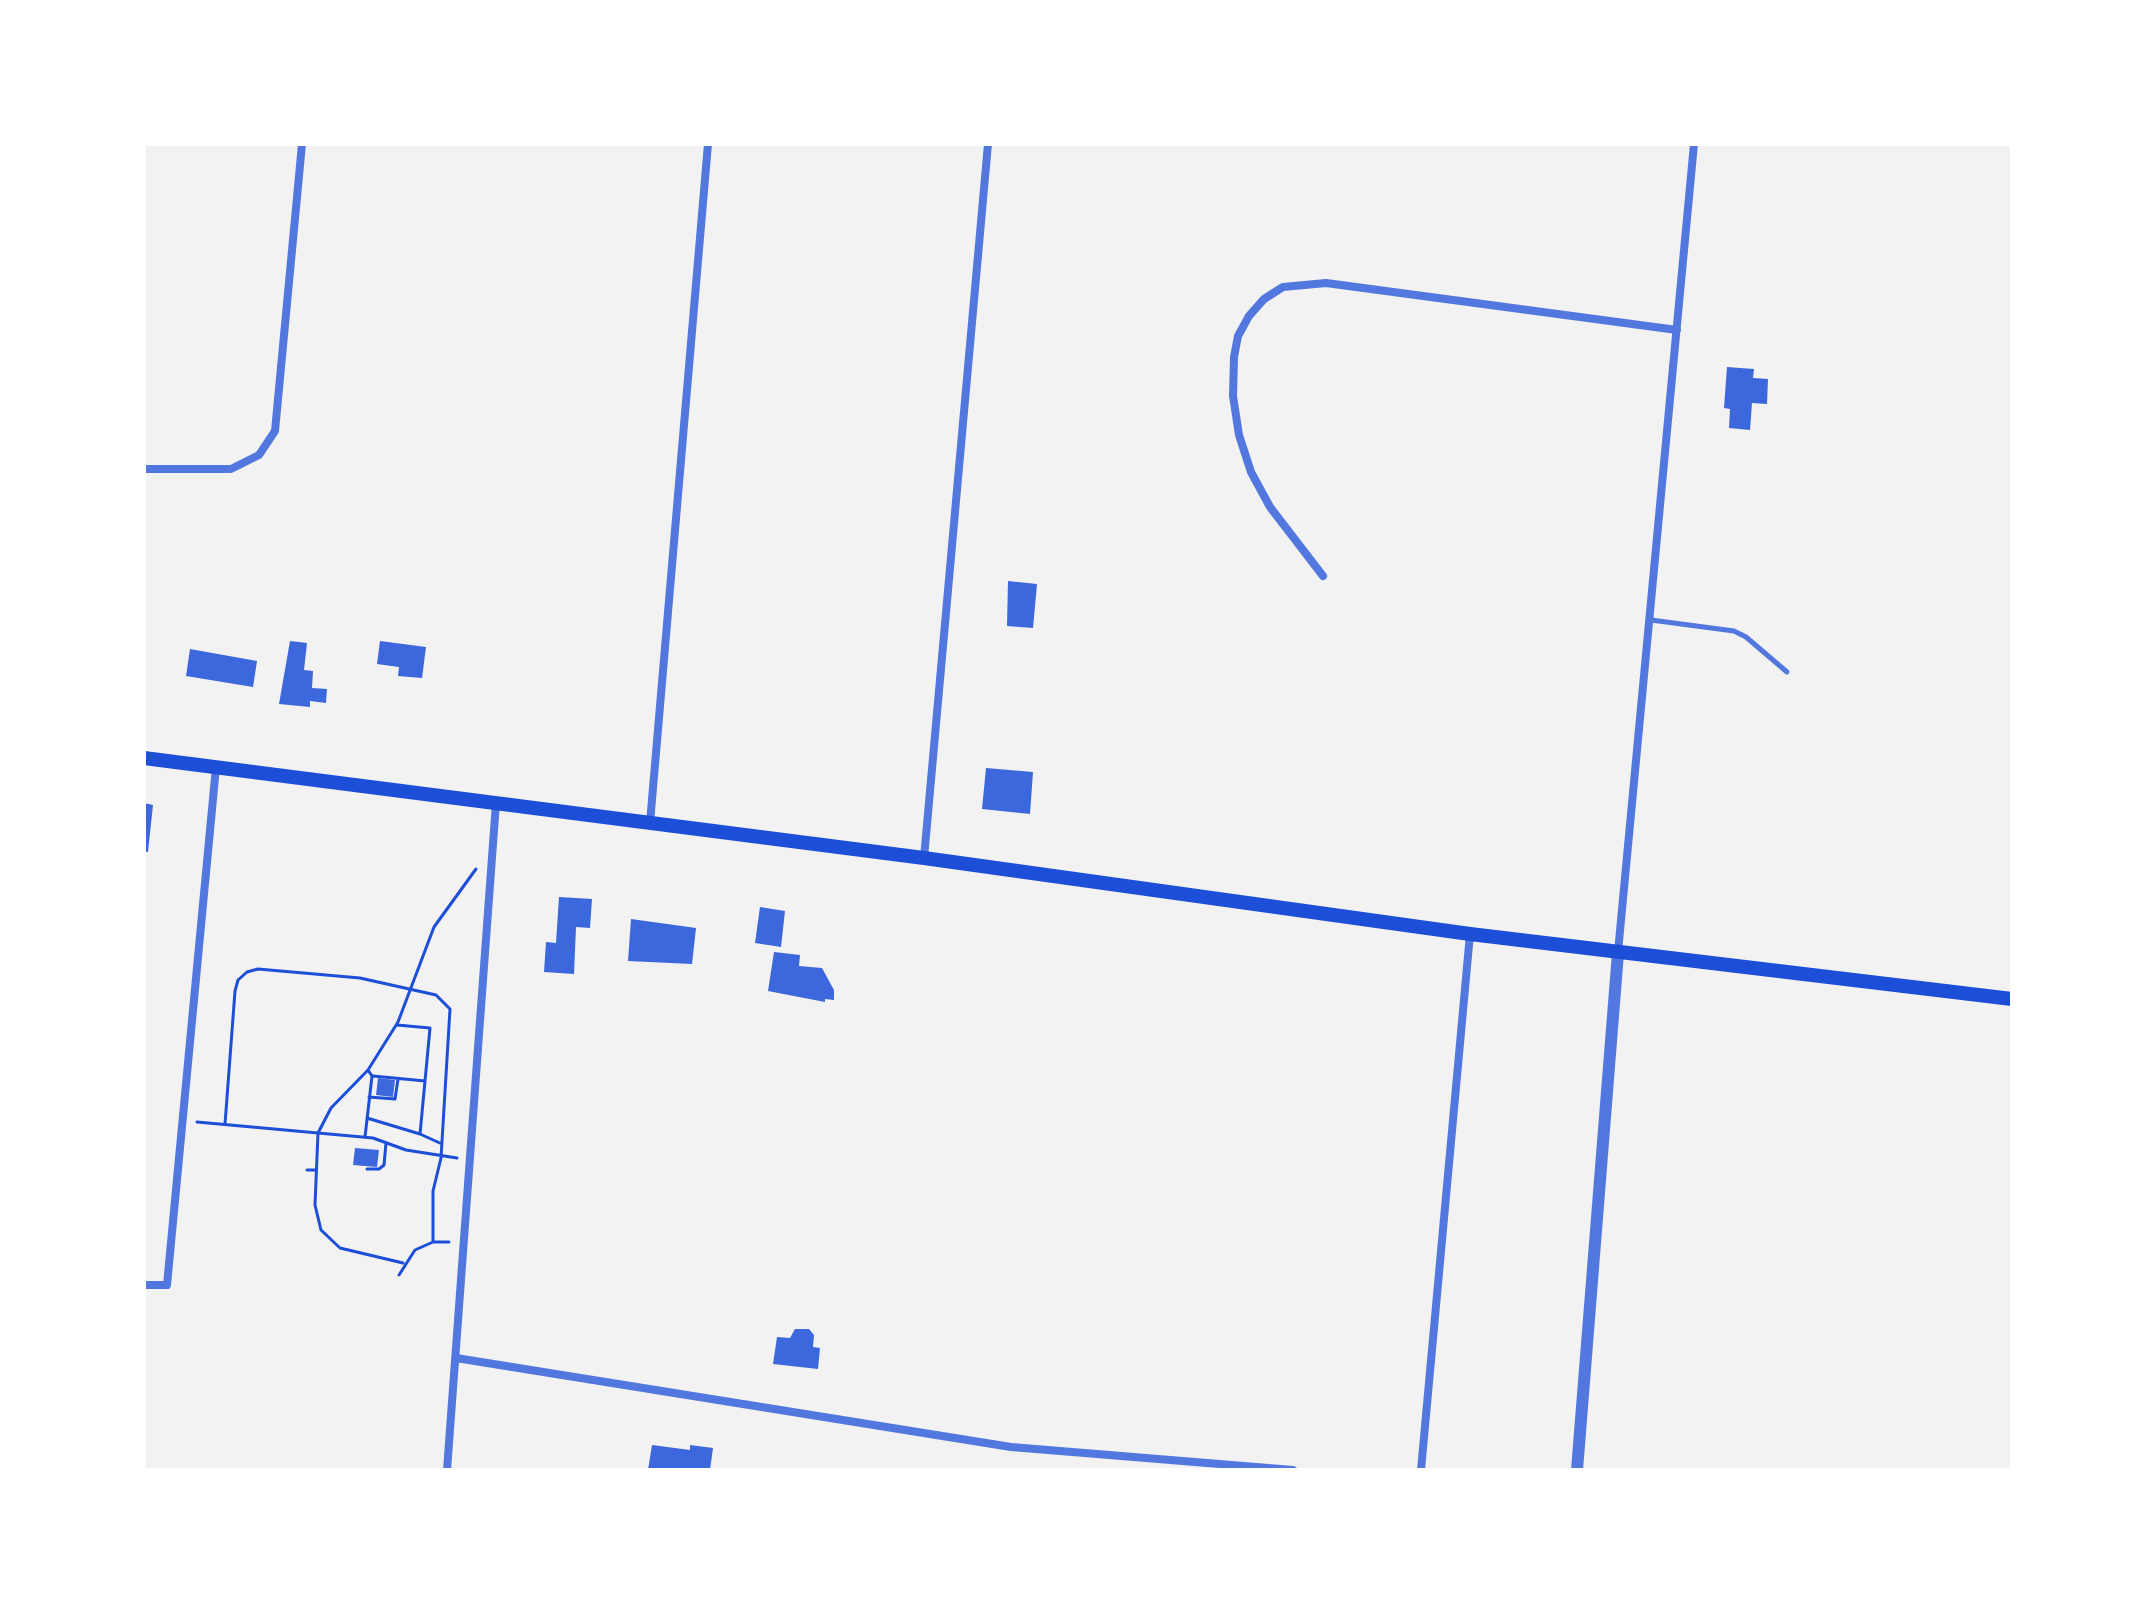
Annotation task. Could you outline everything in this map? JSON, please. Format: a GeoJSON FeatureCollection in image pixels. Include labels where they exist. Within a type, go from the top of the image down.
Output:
{"type":"FeatureCollection","features":[{"type":"Feature","properties":{"kind":"main road"},"geometry":{"type":"LineString","coordinates":[[144,758],[924,858],[1470,934],[2012,999]]}},
{"type":"Feature","properties":{"kind":"street"},"geometry":{"type":"LineString","coordinates":[[144,469],[231,469],[259,455],[275,431],[302,144]]}},
{"type":"Feature","properties":{"kind":"street"},"geometry":{"type":"LineString","coordinates":[[650,823],[708,144]]}},
{"type":"Feature","properties":{"kind":"street"},"geometry":{"type":"LineString","coordinates":[[924,858],[988,144]]}},
{"type":"Feature","properties":{"kind":"street"},"geometry":{"type":"LineString","coordinates":[[1577,1470],[1618,953],[1694,144]]}},
{"type":"Feature","properties":{"kind":"street"},"geometry":{"type":"LineString","coordinates":[[1323,576],[1270,507],[1251,472],[1239,435],[1233,396],[1234,357],[1243,326],[1264,299],[1283,287],[1326,283],[1677,330]]}},
{"type":"Feature","properties":{"kind":"street"},"geometry":{"type":"LineString","coordinates":[[144,1285],[167,1285],[185,1121],[216,767]]}},
{"type":"Feature","properties":{"kind":"street"},"geometry":{"type":"LineString","coordinates":[[447,1470],[496,803]]}},
{"type":"Feature","properties":{"kind":"street"},"geometry":{"type":"LineString","coordinates":[[1421,1470],[1470,934]]}},
{"type":"Feature","properties":{"kind":"street"},"geometry":{"type":"LineString","coordinates":[[456,1358],[1011,1447],[1293,1470]]}},
{"type":"Feature","properties":{"kind":"lane"},"geometry":{"type":"LineString","coordinates":[[1651,620],[1734,631],[1746,637],[1787,672]]}},
{"type":"Feature","properties":{"kind":"path"},"geometry":{"type":"LineString","coordinates":[[403,1263],[340,1248],[321,1230],[315,1205],[318,1133],[331,1108],[368,1070],[397,1025],[434,927],[478,867]]}},
{"type":"Feature","properties":{"kind":"path"},"geometry":{"type":"LineString","coordinates":[[225,1124],[235,991],[238,980],[247,972],[258,969],[360,978],[436,995],[450,1009],[441,1158],[433,1191],[433,1242]]}},
{"type":"Feature","properties":{"kind":"path"},"geometry":{"type":"LineString","coordinates":[[397,1025],[430,1028],[420,1134]]}},
{"type":"Feature","properties":{"kind":"path"},"geometry":{"type":"LineString","coordinates":[[365,1137],[372,1076],[368,1070]]}},
{"type":"Feature","properties":{"kind":"path"},"geometry":{"type":"LineString","coordinates":[[372,1076],[425,1081]]}},
{"type":"Feature","properties":{"kind":"path"},"geometry":{"type":"LineString","coordinates":[[369,1097],[395,1099],[398,1079]]}},
{"type":"Feature","properties":{"kind":"path"},"geometry":{"type":"LineString","coordinates":[[367,1118],[442,1144]]}},
{"type":"Feature","properties":{"kind":"path"},"geometry":{"type":"LineString","coordinates":[[185,1121],[365,1137],[441,1158],[472,1159]]}},
{"type":"Feature","properties":{"kind":"path"},"geometry":{"type":"LineString","coordinates":[[367,1169],[379,1169],[384,1165],[386,1143]]}},
{"type":"Feature","properties":{"kind":"path"},"geometry":{"type":"LineString","coordinates":[[307,1170],[316,1170]]}},
{"type":"Feature","properties":{"kind":"path"},"geometry":{"type":"LineString","coordinates":[[399,1275],[403,1263],[415,1250],[433,1242],[465,1242]]}},
{"type":"Feature","properties":{"kind":"building"},"geometry":{"type":"Polygon","coordinates":[[[1727,367],[1754,369],[1753,378],[1768,379],[1767,404],[1752,403],[1750,430],[1729,428],[1730,409],[1724,408],[1727,367]]]}},
{"type":"Feature","properties":{"kind":"building"},"geometry":{"type":"Polygon","coordinates":[[[1008,581],[1037,584],[1033,628],[1007,626],[1008,581]]]}},
{"type":"Feature","properties":{"kind":"building"},"geometry":{"type":"Polygon","coordinates":[[[290,641],[307,643],[304,670],[313,671],[312,688],[327,689],[326,703],[310,701],[310,707],[279,704],[290,641]]]}},
{"type":"Feature","properties":{"kind":"building"},"geometry":{"type":"Polygon","coordinates":[[[380,641],[426,647],[422,678],[398,676],[399,667],[377,664],[380,641]]]}},
{"type":"Feature","properties":{"kind":"building"},"geometry":{"type":"Polygon","coordinates":[[[190,649],[257,661],[253,687],[186,676],[190,649]]]}},
{"type":"Feature","properties":{"kind":"building"},"geometry":{"type":"Polygon","coordinates":[[[986,768],[1033,772],[1030,814],[982,809],[986,768]]]}},
{"type":"Feature","properties":{"kind":"building"},"geometry":{"type":"Polygon","coordinates":[[[144,803],[153,805],[148,852],[144,852],[144,803]]]}},
{"type":"Feature","properties":{"kind":"building"},"geometry":{"type":"Polygon","coordinates":[[[559,897],[592,899],[590,928],[576,927],[574,974],[544,972],[546,942],[556,943],[559,897]]]}},
{"type":"Feature","properties":{"kind":"building"},"geometry":{"type":"Polygon","coordinates":[[[760,907],[785,911],[781,947],[755,943],[760,907]]]}},
{"type":"Feature","properties":{"kind":"building"},"geometry":{"type":"Polygon","coordinates":[[[631,919],[696,928],[692,964],[628,961],[631,919]]]}},
{"type":"Feature","properties":{"kind":"building"},"geometry":{"type":"Polygon","coordinates":[[[774,952],[800,955],[799,966],[822,968],[834,990],[834,1000],[825,999],[825,1002],[768,991],[774,952]]]}},
{"type":"Feature","properties":{"kind":"building"},"geometry":{"type":"Polygon","coordinates":[[[378,1078],[395,1080],[393,1097],[376,1095],[378,1078]]]}},
{"type":"Feature","properties":{"kind":"building"},"geometry":{"type":"Polygon","coordinates":[[[355,1148],[379,1150],[377,1167],[353,1165],[355,1148]]]}},
{"type":"Feature","properties":{"kind":"building"},"geometry":{"type":"Polygon","coordinates":[[[795,1329],[809,1329],[814,1335],[813,1347],[820,1348],[818,1369],[773,1364],[777,1337],[790,1338],[795,1329]]]}},
{"type":"Feature","properties":{"kind":"building"},"geometry":{"type":"Polygon","coordinates":[[[652,1445],[690,1450],[690,1445],[713,1448],[710,1470],[648,1470],[652,1445]]]}}]}
